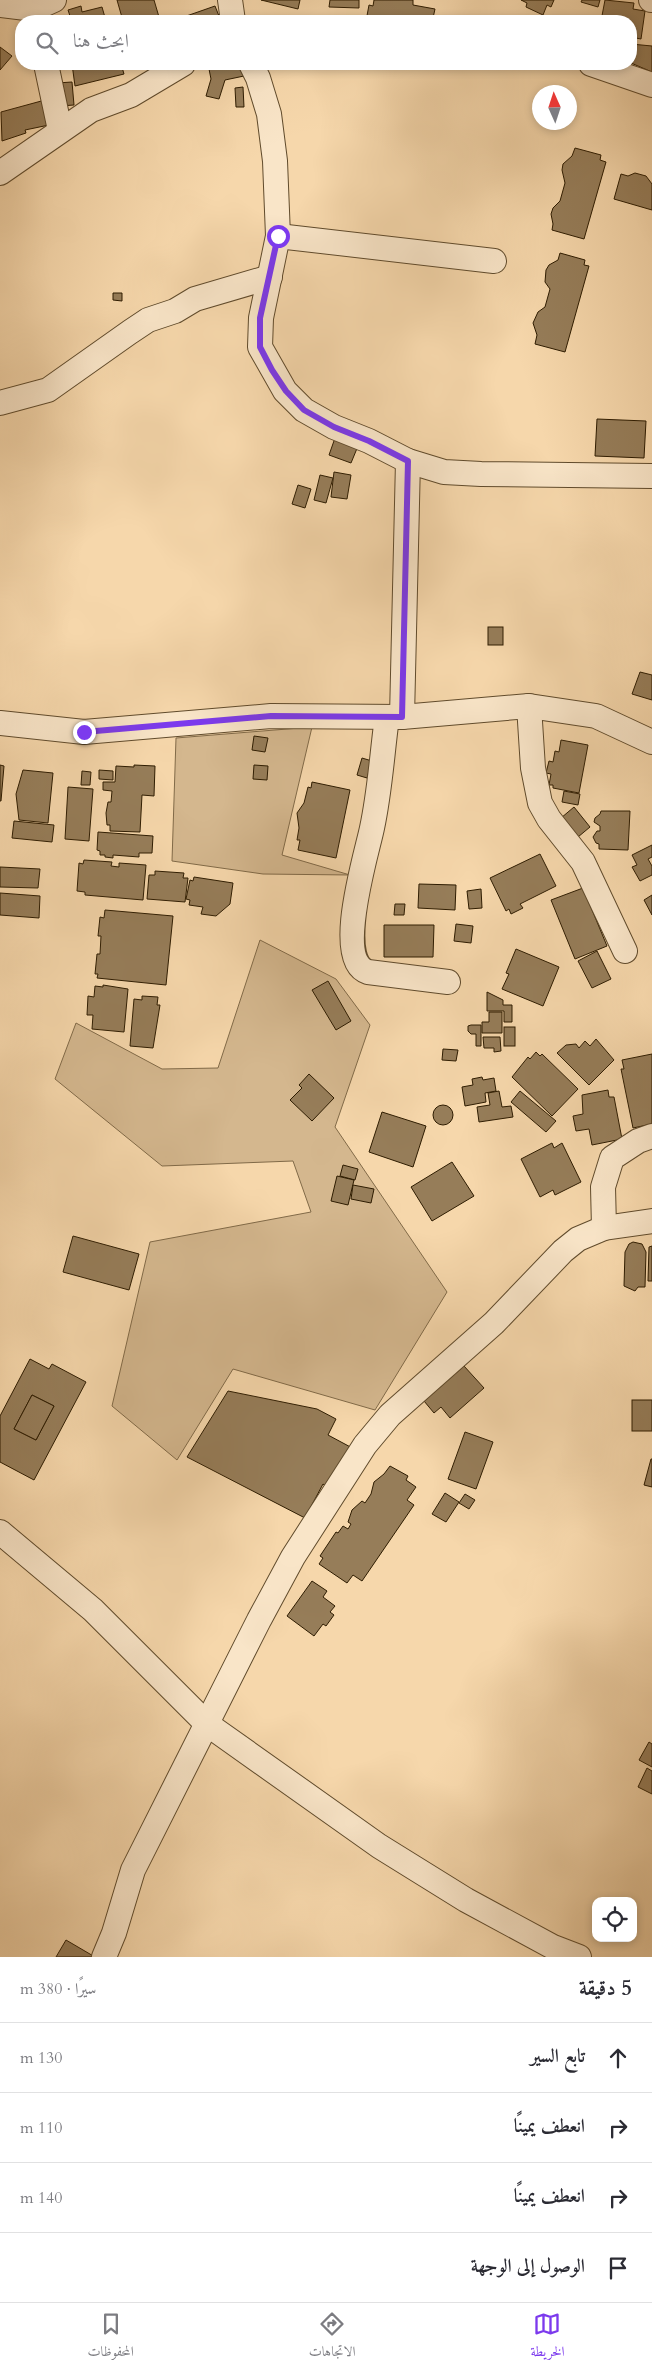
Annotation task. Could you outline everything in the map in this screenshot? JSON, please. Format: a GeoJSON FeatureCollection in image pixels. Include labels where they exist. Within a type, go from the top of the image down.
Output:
{"type":"FeatureCollection","features":[{"type":"Feature","properties":{"kind":"street"},"geometry":{"type":"LineString","coordinates":[[230,0],[232,15]]}},
{"type":"Feature","properties":{"kind":"street"},"geometry":{"type":"LineString","coordinates":[[0,5],[41,10]]}},
{"type":"Feature","properties":{"kind":"street"},"geometry":{"type":"LineString","coordinates":[[47,70],[60,130]]}},
{"type":"Feature","properties":{"kind":"street"},"geometry":{"type":"LineString","coordinates":[[0,173],[91,110],[131,95],[173,70]]}},
{"type":"Feature","properties":{"kind":"street"},"geometry":{"type":"LineString","coordinates":[[253,70],[258,78],[269,114],[275,161],[278,236],[260,318],[260,347],[286,391],[304,410],[334,427],[369,441],[408,461],[444,472],[652,476]]}},
{"type":"Feature","properties":{"kind":"street"},"geometry":{"type":"LineString","coordinates":[[608,70],[652,85]]}},
{"type":"Feature","properties":{"kind":"street"},"geometry":{"type":"LineString","coordinates":[[278,236],[494,261]]}},
{"type":"Feature","properties":{"kind":"street"},"geometry":{"type":"LineString","coordinates":[[0,403],[48,390],[148,320],[175,311],[195,299],[270,277]]}},
{"type":"Feature","properties":{"kind":"street"},"geometry":{"type":"LineString","coordinates":[[408,461],[394,717],[373,827],[353,914],[353,931],[357,963],[359,967],[368,972],[448,982]]}},
{"type":"Feature","properties":{"kind":"street"},"geometry":{"type":"LineString","coordinates":[[529,706],[533,768],[540,803],[549,819],[582,862],[625,951]]}},
{"type":"Feature","properties":{"kind":"street"},"geometry":{"type":"LineString","coordinates":[[0,723],[84,732],[271,716],[394,717],[529,706],[596,716],[652,742]]}},
{"type":"Feature","properties":{"kind":"street"},"geometry":{"type":"LineString","coordinates":[[604,1228],[603,1187],[612,1158],[652,1136]]}},
{"type":"Feature","properties":{"kind":"street"},"geometry":{"type":"LineString","coordinates":[[104,1957],[114,1933],[133,1870],[207,1724],[293,1557],[365,1446],[390,1415],[494,1322],[563,1251],[578,1239],[604,1228],[652,1221]]}},
{"type":"Feature","properties":{"kind":"street"},"geometry":{"type":"LineString","coordinates":[[0,1532],[92,1610],[207,1724],[379,1846],[466,1900],[553,1947],[579,1957]]}},
{"type":"Feature","properties":{"kind":"shaded area"},"geometry":{"type":"Polygon","coordinates":[[[312,727],[282,855],[350,875],[263,874],[172,861],[176,738],[312,727]]]}},
{"type":"Feature","properties":{"kind":"shaded area"},"geometry":{"type":"Polygon","coordinates":[[[260,940],[336,979],[370,1025],[335,1127],[447,1292],[375,1410],[233,1369],[177,1460],[112,1406],[150,1242],[311,1212],[293,1161],[162,1166],[55,1079],[76,1023],[162,1069],[218,1068],[260,940]]]}},
{"type":"Feature","properties":{"kind":"building"},"geometry":{"type":"Polygon","coordinates":[[[117,0],[154,0],[158,15],[121,15],[117,0]]]}},
{"type":"Feature","properties":{"kind":"building"},"geometry":{"type":"Polygon","coordinates":[[[261,0],[300,0],[298,9],[261,0]]]}},
{"type":"Feature","properties":{"kind":"building"},"geometry":{"type":"Polygon","coordinates":[[[330,0],[359,0],[359,8],[329,7],[330,0]]]}},
{"type":"Feature","properties":{"kind":"building"},"geometry":{"type":"Polygon","coordinates":[[[374,0],[413,0],[413,5],[435,9],[434,15],[367,15],[369,5],[373,6],[374,0]]]}},
{"type":"Feature","properties":{"kind":"building"},"geometry":{"type":"Polygon","coordinates":[[[521,0],[554,0],[551,7],[547,5],[543,15],[526,7],[527,3],[521,0]]]}},
{"type":"Feature","properties":{"kind":"building"},"geometry":{"type":"Polygon","coordinates":[[[582,0],[600,0],[598,7],[581,2],[582,0]]]}},
{"type":"Feature","properties":{"kind":"building"},"geometry":{"type":"Polygon","coordinates":[[[605,0],[634,3],[633,9],[645,11],[641,39],[637,38],[637,15],[602,15],[605,0]]]}},
{"type":"Feature","properties":{"kind":"building"},"geometry":{"type":"Polygon","coordinates":[[[81,6],[82,12],[102,7],[104,15],[70,15],[68,10],[81,6]]]}},
{"type":"Feature","properties":{"kind":"building"},"geometry":{"type":"Polygon","coordinates":[[[215,6],[219,15],[189,15],[215,6]]]}},
{"type":"Feature","properties":{"kind":"building"},"geometry":{"type":"Polygon","coordinates":[[[637,45],[652,46],[652,72],[637,66],[637,45]]]}},
{"type":"Feature","properties":{"kind":"building"},"geometry":{"type":"Polygon","coordinates":[[[0,47],[12,56],[0,70],[0,47]]]}},
{"type":"Feature","properties":{"kind":"building"},"geometry":{"type":"Polygon","coordinates":[[[73,70],[123,70],[124,74],[75,86],[73,70]]]}},
{"type":"Feature","properties":{"kind":"building"},"geometry":{"type":"Polygon","coordinates":[[[209,70],[242,70],[244,76],[225,80],[219,99],[206,96],[211,79],[209,70]]]}},
{"type":"Feature","properties":{"kind":"building"},"geometry":{"type":"Polygon","coordinates":[[[72,82],[74,105],[60,106],[57,83],[72,82]]]}},
{"type":"Feature","properties":{"kind":"building"},"geometry":{"type":"Polygon","coordinates":[[[243,87],[244,107],[236,107],[235,88],[243,87]]]}},
{"type":"Feature","properties":{"kind":"building"},"geometry":{"type":"Polygon","coordinates":[[[45,100],[49,125],[25,130],[26,133],[2,141],[1,112],[45,100]]]}},
{"type":"Feature","properties":{"kind":"building"},"geometry":{"type":"Polygon","coordinates":[[[575,148],[601,155],[600,160],[606,162],[584,239],[552,230],[551,214],[553,208],[560,201],[565,183],[562,170],[563,164],[572,156],[575,148]]]}},
{"type":"Feature","properties":{"kind":"building"},"geometry":{"type":"Polygon","coordinates":[[[635,173],[646,176],[652,184],[652,210],[614,199],[621,174],[628,176],[635,173]]]}},
{"type":"Feature","properties":{"kind":"building"},"geometry":{"type":"Polygon","coordinates":[[[560,253],[585,260],[584,265],[589,266],[565,352],[535,344],[537,335],[533,323],[538,312],[545,307],[550,289],[545,282],[546,270],[549,265],[558,260],[560,253]]]}},
{"type":"Feature","properties":{"kind":"building"},"geometry":{"type":"Polygon","coordinates":[[[113,293],[122,293],[122,301],[113,300],[113,293]]]}},
{"type":"Feature","properties":{"kind":"building"},"geometry":{"type":"Polygon","coordinates":[[[597,419],[646,421],[644,458],[595,456],[597,419]]]}},
{"type":"Feature","properties":{"kind":"building"},"geometry":{"type":"Polygon","coordinates":[[[335,438],[358,446],[351,463],[329,455],[335,438]]]}},
{"type":"Feature","properties":{"kind":"building"},"geometry":{"type":"Polygon","coordinates":[[[334,472],[351,475],[347,499],[331,497],[334,472]]]}},
{"type":"Feature","properties":{"kind":"building"},"geometry":{"type":"Polygon","coordinates":[[[320,475],[333,478],[326,503],[314,500],[320,475]]]}},
{"type":"Feature","properties":{"kind":"building"},"geometry":{"type":"Polygon","coordinates":[[[298,485],[311,489],[305,508],[292,504],[298,485]]]}},
{"type":"Feature","properties":{"kind":"building"},"geometry":{"type":"Polygon","coordinates":[[[488,627],[503,627],[503,645],[488,645],[488,627]]]}},
{"type":"Feature","properties":{"kind":"building"},"geometry":{"type":"Polygon","coordinates":[[[640,672],[652,675],[652,700],[632,694],[640,672]]]}},
{"type":"Feature","properties":{"kind":"building"},"geometry":{"type":"Polygon","coordinates":[[[254,736],[268,738],[265,752],[252,750],[254,736]]]}},
{"type":"Feature","properties":{"kind":"building"},"geometry":{"type":"Polygon","coordinates":[[[561,740],[588,745],[579,793],[553,788],[553,785],[549,785],[551,774],[546,773],[549,761],[553,762],[555,751],[559,752],[561,740]]]}},
{"type":"Feature","properties":{"kind":"building"},"geometry":{"type":"Polygon","coordinates":[[[362,758],[372,761],[367,778],[357,775],[362,758]]]}},
{"type":"Feature","properties":{"kind":"building"},"geometry":{"type":"Polygon","coordinates":[[[0,765],[4,766],[1,801],[0,801],[0,765]]]}},
{"type":"Feature","properties":{"kind":"building"},"geometry":{"type":"Polygon","coordinates":[[[134,765],[155,766],[154,796],[142,795],[140,832],[110,831],[110,825],[107,825],[106,813],[108,802],[111,802],[112,791],[103,790],[103,782],[115,782],[116,766],[134,767],[134,765]]]}},
{"type":"Feature","properties":{"kind":"building"},"geometry":{"type":"Polygon","coordinates":[[[254,765],[268,766],[267,780],[253,779],[254,765]]]}},
{"type":"Feature","properties":{"kind":"building"},"geometry":{"type":"Polygon","coordinates":[[[23,770],[53,773],[48,823],[19,820],[16,794],[23,770]]]}},
{"type":"Feature","properties":{"kind":"building"},"geometry":{"type":"Polygon","coordinates":[[[99,770],[113,771],[113,780],[99,779],[99,770]]]}},
{"type":"Feature","properties":{"kind":"building"},"geometry":{"type":"Polygon","coordinates":[[[82,771],[91,772],[90,785],[81,785],[82,771]]]}},
{"type":"Feature","properties":{"kind":"building"},"geometry":{"type":"Polygon","coordinates":[[[312,782],[350,790],[336,858],[298,850],[300,840],[297,840],[299,828],[297,813],[304,803],[308,787],[311,788],[312,782]]]}},
{"type":"Feature","properties":{"kind":"building"},"geometry":{"type":"Polygon","coordinates":[[[68,787],[93,789],[89,841],[65,839],[68,787]]]}},
{"type":"Feature","properties":{"kind":"building"},"geometry":{"type":"Polygon","coordinates":[[[564,791],[580,794],[578,805],[562,802],[564,791]]]}},
{"type":"Feature","properties":{"kind":"building"},"geometry":{"type":"Polygon","coordinates":[[[574,807],[590,827],[578,837],[561,818],[574,807]]]}},
{"type":"Feature","properties":{"kind":"building"},"geometry":{"type":"Polygon","coordinates":[[[601,811],[630,811],[628,850],[599,849],[599,844],[596,843],[593,837],[597,831],[600,831],[600,826],[594,822],[601,811]]]}},
{"type":"Feature","properties":{"kind":"building"},"geometry":{"type":"Polygon","coordinates":[[[14,821],[54,825],[52,842],[12,838],[14,821]]]}},
{"type":"Feature","properties":{"kind":"building"},"geometry":{"type":"Polygon","coordinates":[[[98,832],[153,836],[152,853],[139,853],[139,857],[113,855],[113,858],[105,857],[105,855],[100,855],[100,851],[97,850],[98,832]]]}},
{"type":"Feature","properties":{"kind":"building"},"geometry":{"type":"Polygon","coordinates":[[[652,845],[652,857],[648,859],[652,866],[652,875],[640,881],[632,867],[637,865],[632,855],[652,845]]]}},
{"type":"Feature","properties":{"kind":"building"},"geometry":{"type":"Polygon","coordinates":[[[540,854],[556,886],[520,904],[523,908],[511,914],[509,909],[506,911],[490,878],[540,854]]]}},
{"type":"Feature","properties":{"kind":"building"},"geometry":{"type":"Polygon","coordinates":[[[84,860],[112,862],[111,866],[119,867],[119,863],[146,865],[143,900],[85,895],[85,892],[77,891],[79,863],[83,864],[84,860]]]}},
{"type":"Feature","properties":{"kind":"building"},"geometry":{"type":"Polygon","coordinates":[[[0,867],[40,869],[38,888],[0,887],[0,867]]]}},
{"type":"Feature","properties":{"kind":"building"},"geometry":{"type":"Polygon","coordinates":[[[155,871],[184,873],[183,878],[188,878],[185,902],[147,899],[149,875],[155,875],[155,871]]]}},
{"type":"Feature","properties":{"kind":"building"},"geometry":{"type":"Polygon","coordinates":[[[194,877],[233,883],[230,904],[216,916],[201,914],[203,907],[189,905],[190,900],[186,899],[190,880],[193,881],[194,877]]]}},
{"type":"Feature","properties":{"kind":"building"},"geometry":{"type":"Polygon","coordinates":[[[419,884],[456,885],[455,910],[418,908],[419,884]]]}},
{"type":"Feature","properties":{"kind":"building"},"geometry":{"type":"Polygon","coordinates":[[[583,888],[607,946],[575,959],[551,900],[583,888]]]}},
{"type":"Feature","properties":{"kind":"building"},"geometry":{"type":"Polygon","coordinates":[[[481,889],[482,908],[469,909],[467,891],[481,889]]]}},
{"type":"Feature","properties":{"kind":"building"},"geometry":{"type":"Polygon","coordinates":[[[0,893],[40,896],[39,918],[0,915],[0,893]]]}},
{"type":"Feature","properties":{"kind":"building"},"geometry":{"type":"Polygon","coordinates":[[[652,895],[652,915],[644,900],[652,895]]]}},
{"type":"Feature","properties":{"kind":"building"},"geometry":{"type":"Polygon","coordinates":[[[395,904],[405,904],[404,915],[394,915],[395,904]]]}},
{"type":"Feature","properties":{"kind":"building"},"geometry":{"type":"Polygon","coordinates":[[[105,910],[173,916],[166,985],[97,978],[98,974],[95,974],[97,954],[100,954],[101,936],[98,936],[100,917],[104,918],[105,910]]]}},
{"type":"Feature","properties":{"kind":"building"},"geometry":{"type":"Polygon","coordinates":[[[456,924],[473,926],[471,943],[454,941],[456,924]]]}},
{"type":"Feature","properties":{"kind":"building"},"geometry":{"type":"Polygon","coordinates":[[[384,925],[434,925],[433,957],[384,957],[384,925]]]}},
{"type":"Feature","properties":{"kind":"building"},"geometry":{"type":"Polygon","coordinates":[[[516,949],[559,967],[543,1006],[502,989],[509,974],[506,973],[516,949]]]}},
{"type":"Feature","properties":{"kind":"building"},"geometry":{"type":"Polygon","coordinates":[[[597,951],[611,979],[592,988],[578,961],[597,951]]]}},
{"type":"Feature","properties":{"kind":"building"},"geometry":{"type":"Polygon","coordinates":[[[328,981],[351,1021],[336,1030],[312,990],[328,981]]]}},
{"type":"Feature","properties":{"kind":"building"},"geometry":{"type":"Polygon","coordinates":[[[103,985],[128,989],[124,1032],[92,1029],[93,1015],[87,1015],[88,996],[94,997],[95,986],[103,987],[103,985]]]}},
{"type":"Feature","properties":{"kind":"building"},"geometry":{"type":"Polygon","coordinates":[[[487,992],[503,1000],[503,1005],[512,1005],[512,1022],[504,1022],[504,1011],[487,1011],[487,992]]]}},
{"type":"Feature","properties":{"kind":"building"},"geometry":{"type":"Polygon","coordinates":[[[142,996],[158,997],[157,1005],[160,1005],[153,1048],[130,1046],[134,999],[142,1000],[142,996]]]}},
{"type":"Feature","properties":{"kind":"building"},"geometry":{"type":"Polygon","coordinates":[[[489,1012],[502,1012],[502,1033],[482,1033],[482,1022],[489,1022],[489,1012]]]}},
{"type":"Feature","properties":{"kind":"building"},"geometry":{"type":"Polygon","coordinates":[[[481,1025],[481,1046],[476,1046],[476,1034],[471,1034],[468,1031],[468,1026],[481,1025]]]}},
{"type":"Feature","properties":{"kind":"building"},"geometry":{"type":"Polygon","coordinates":[[[504,1027],[515,1027],[515,1046],[504,1046],[504,1027]]]}},
{"type":"Feature","properties":{"kind":"building"},"geometry":{"type":"Polygon","coordinates":[[[483,1037],[500,1037],[501,1051],[494,1052],[494,1048],[484,1048],[483,1037]]]}},
{"type":"Feature","properties":{"kind":"building"},"geometry":{"type":"Polygon","coordinates":[[[596,1039],[614,1060],[589,1085],[557,1053],[566,1045],[576,1044],[579,1048],[585,1041],[590,1046],[596,1039]]]}},
{"type":"Feature","properties":{"kind":"building"},"geometry":{"type":"Polygon","coordinates":[[[443,1049],[458,1050],[456,1061],[442,1060],[443,1049]]]}},
{"type":"Feature","properties":{"kind":"building"},"geometry":{"type":"Polygon","coordinates":[[[536,1052],[540,1056],[542,1054],[578,1089],[552,1116],[512,1077],[528,1057],[530,1059],[536,1052]]]}},
{"type":"Feature","properties":{"kind":"building"},"geometry":{"type":"Polygon","coordinates":[[[652,1054],[652,1124],[633,1128],[621,1069],[624,1069],[622,1060],[652,1054]]]}},
{"type":"Feature","properties":{"kind":"building"},"geometry":{"type":"Polygon","coordinates":[[[309,1074],[334,1098],[312,1121],[290,1100],[302,1088],[299,1085],[309,1074]]]}},
{"type":"Feature","properties":{"kind":"building"},"geometry":{"type":"Polygon","coordinates":[[[482,1077],[483,1080],[494,1078],[496,1091],[485,1093],[486,1102],[465,1106],[462,1087],[473,1085],[472,1079],[482,1077]]]}},
{"type":"Feature","properties":{"kind":"building"},"geometry":{"type":"Polygon","coordinates":[[[608,1090],[609,1097],[614,1097],[622,1139],[592,1145],[589,1129],[576,1131],[573,1116],[583,1114],[582,1095],[608,1090]]]}},
{"type":"Feature","properties":{"kind":"building"},"geometry":{"type":"Polygon","coordinates":[[[499,1091],[502,1107],[511,1106],[513,1117],[479,1122],[477,1107],[490,1105],[488,1093],[499,1091]]]}},
{"type":"Feature","properties":{"kind":"building"},"geometry":{"type":"Polygon","coordinates":[[[520,1091],[556,1121],[546,1132],[511,1102],[520,1091]]]}},
{"type":"Feature","properties":{"kind":"building"},"geometry":{"type":"Polygon","coordinates":[[[439,1105],[447,1105],[453,1111],[453,1119],[447,1125],[439,1125],[433,1119],[433,1111],[439,1105]]]}},
{"type":"Feature","properties":{"kind":"building"},"geometry":{"type":"Polygon","coordinates":[[[382,1112],[426,1126],[413,1167],[369,1152],[382,1112]]]}},
{"type":"Feature","properties":{"kind":"building"},"geometry":{"type":"Polygon","coordinates":[[[552,1143],[554,1148],[562,1143],[581,1182],[555,1195],[553,1190],[540,1197],[521,1159],[552,1143]]]}},
{"type":"Feature","properties":{"kind":"building"},"geometry":{"type":"Polygon","coordinates":[[[452,1162],[474,1196],[432,1221],[411,1187],[452,1162]]]}},
{"type":"Feature","properties":{"kind":"building"},"geometry":{"type":"Polygon","coordinates":[[[343,1165],[358,1169],[355,1180],[340,1176],[343,1165]]]}},
{"type":"Feature","properties":{"kind":"building"},"geometry":{"type":"Polygon","coordinates":[[[337,1176],[354,1180],[348,1205],[331,1201],[337,1176]]]}},
{"type":"Feature","properties":{"kind":"building"},"geometry":{"type":"Polygon","coordinates":[[[353,1185],[374,1189],[371,1203],[351,1199],[353,1185]]]}},
{"type":"Feature","properties":{"kind":"building"},"geometry":{"type":"Polygon","coordinates":[[[73,1236],[139,1254],[129,1290],[63,1272],[73,1236]]]}},
{"type":"Feature","properties":{"kind":"building"},"geometry":{"type":"Polygon","coordinates":[[[633,1242],[642,1244],[646,1252],[645,1287],[638,1287],[635,1291],[624,1286],[625,1252],[629,1244],[633,1242]]]}},
{"type":"Feature","properties":{"kind":"building"},"geometry":{"type":"Polygon","coordinates":[[[652,1246],[652,1281],[648,1281],[649,1247],[652,1246]]]}},
{"type":"Feature","properties":{"kind":"building"},"geometry":{"type":"Polygon","coordinates":[[[30,1359],[49,1369],[52,1364],[86,1382],[34,1480],[0,1462],[0,1416],[30,1359]],[[32,1395],[14,1429],[36,1440],[54,1406],[32,1395]]]}},
{"type":"Feature","properties":{"kind":"building"},"geometry":{"type":"Polygon","coordinates":[[[464,1366],[484,1388],[450,1418],[441,1407],[434,1413],[424,1401],[464,1366]]]}},
{"type":"Feature","properties":{"kind":"building"},"geometry":{"type":"Polygon","coordinates":[[[228,1391],[317,1409],[336,1419],[328,1435],[356,1450],[327,1487],[323,1484],[305,1518],[187,1457],[228,1391]]]}},
{"type":"Feature","properties":{"kind":"building"},"geometry":{"type":"Polygon","coordinates":[[[32,1395],[54,1406],[36,1440],[14,1429],[32,1395]]]}},
{"type":"Feature","properties":{"kind":"building"},"geometry":{"type":"Polygon","coordinates":[[[632,1400],[652,1400],[652,1431],[632,1431],[632,1400]]]}},
{"type":"Feature","properties":{"kind":"building"},"geometry":{"type":"Polygon","coordinates":[[[465,1432],[493,1442],[476,1489],[448,1479],[465,1432]]]}},
{"type":"Feature","properties":{"kind":"building"},"geometry":{"type":"Polygon","coordinates":[[[652,1459],[652,1487],[644,1485],[652,1459]]]}},
{"type":"Feature","properties":{"kind":"building"},"geometry":{"type":"Polygon","coordinates":[[[390,1466],[408,1476],[406,1480],[416,1487],[407,1500],[414,1505],[362,1581],[353,1575],[347,1583],[319,1564],[323,1558],[320,1556],[336,1532],[338,1533],[343,1526],[348,1529],[351,1524],[348,1522],[352,1510],[362,1501],[365,1503],[371,1494],[374,1482],[390,1466]]]}},
{"type":"Feature","properties":{"kind":"building"},"geometry":{"type":"Polygon","coordinates":[[[445,1493],[459,1502],[446,1522],[432,1514],[445,1493]]]}},
{"type":"Feature","properties":{"kind":"building"},"geometry":{"type":"Polygon","coordinates":[[[465,1494],[475,1500],[469,1509],[459,1503],[465,1494]]]}},
{"type":"Feature","properties":{"kind":"building"},"geometry":{"type":"Polygon","coordinates":[[[312,1581],[327,1591],[323,1597],[335,1606],[330,1612],[334,1615],[326,1626],[323,1624],[314,1636],[287,1616],[312,1581]]]}},
{"type":"Feature","properties":{"kind":"building"},"geometry":{"type":"Polygon","coordinates":[[[649,1742],[652,1744],[652,1767],[639,1760],[649,1742]]]}},
{"type":"Feature","properties":{"kind":"building"},"geometry":{"type":"Polygon","coordinates":[[[647,1768],[652,1771],[652,1794],[638,1787],[647,1768]]]}},
{"type":"Feature","properties":{"kind":"building"},"geometry":{"type":"Polygon","coordinates":[[[66,1940],[95,1957],[56,1957],[66,1940]]]}},
{"type":"Feature","properties":{"kind":"route"},"geometry":{"type":"LineString","coordinates":[[84,732],[271,716],[402,717],[408,461],[369,441],[334,427],[304,410],[286,391],[272,370],[260,347],[260,318],[278,236]]}}]}
